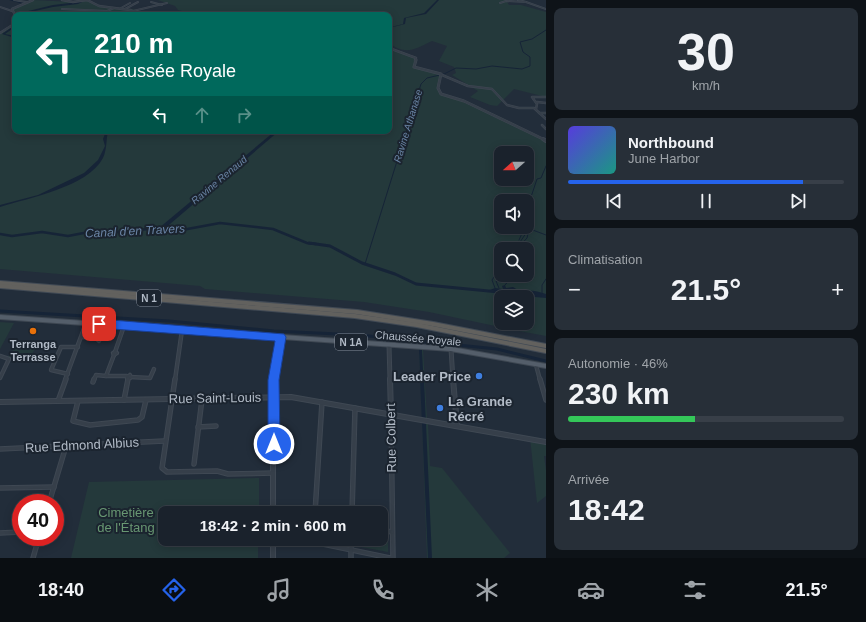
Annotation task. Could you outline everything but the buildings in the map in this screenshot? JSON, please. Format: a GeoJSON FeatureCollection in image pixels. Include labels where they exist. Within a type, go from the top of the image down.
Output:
{"type":"FeatureCollection","features":[{"type":"Feature","properties":{"kind":"highway","name":"N 1"},"geometry":{"type":"LineString","coordinates":[[0,283],[357,312],[425,323],[546,346]]}},
{"type":"Feature","properties":{"kind":"highway","name":"N 1"},"geometry":{"type":"LineString","coordinates":[[0,287],[356,316],[417,325],[546,351]]}},
{"type":"Feature","properties":{"kind":"main road","name":"Chaussée Royale"},"geometry":{"type":"LineString","coordinates":[[0,317],[451,349],[546,366]]}},
{"type":"Feature","properties":{"kind":"street"},"geometry":{"type":"LineString","coordinates":[[14,0],[26,2]]}},
{"type":"Feature","properties":{"kind":"street"},"geometry":{"type":"LineString","coordinates":[[0,7],[12,10],[32,0]]}},
{"type":"Feature","properties":{"kind":"street"},"geometry":{"type":"LineString","coordinates":[[62,0],[73,2],[87,0],[96,6],[121,8],[139,12],[149,7],[167,4]]}},
{"type":"Feature","properties":{"kind":"street"},"geometry":{"type":"LineString","coordinates":[[518,0],[546,9]]}},
{"type":"Feature","properties":{"kind":"street"},"geometry":{"type":"LineString","coordinates":[[500,3],[506,1],[526,2]]}},
{"type":"Feature","properties":{"kind":"street"},"geometry":{"type":"LineString","coordinates":[[125,9],[138,2]]}},
{"type":"Feature","properties":{"kind":"street"},"geometry":{"type":"LineString","coordinates":[[151,2],[163,5]]}},
{"type":"Feature","properties":{"kind":"street"},"geometry":{"type":"LineString","coordinates":[[121,8],[130,3]]}},
{"type":"Feature","properties":{"kind":"street"},"geometry":{"type":"LineString","coordinates":[[62,9],[107,11],[114,8]]}},
{"type":"Feature","properties":{"kind":"street"},"geometry":{"type":"LineString","coordinates":[[0,33],[12,25]]}},
{"type":"Feature","properties":{"kind":"street"},"geometry":{"type":"LineString","coordinates":[[392,49],[416,58],[414,67],[438,72],[467,86],[492,89],[504,103],[514,108],[536,109]]}},
{"type":"Feature","properties":{"kind":"street"},"geometry":{"type":"LineString","coordinates":[[442,75],[438,88],[441,94],[467,102],[546,141]]}},
{"type":"Feature","properties":{"kind":"street"},"geometry":{"type":"LineString","coordinates":[[546,97],[532,97],[536,102],[536,109],[546,119]]}},
{"type":"Feature","properties":{"kind":"street"},"geometry":{"type":"LineString","coordinates":[[536,102],[546,103]]}},
{"type":"Feature","properties":{"kind":"street"},"geometry":{"type":"LineString","coordinates":[[539,113],[546,112]]}},
{"type":"Feature","properties":{"kind":"street"},"geometry":{"type":"LineString","coordinates":[[542,125],[546,129]]}},
{"type":"Feature","properties":{"kind":"street"},"geometry":{"type":"LineString","coordinates":[[58,401],[86,323]]}},
{"type":"Feature","properties":{"kind":"street"},"geometry":{"type":"LineString","coordinates":[[106,376],[124,325]]}},
{"type":"Feature","properties":{"kind":"street"},"geometry":{"type":"LineString","coordinates":[[182,330],[164,441],[162,468],[167,472],[218,470],[228,474],[274,473]]}},
{"type":"Feature","properties":{"kind":"street"},"geometry":{"type":"LineString","coordinates":[[82,337],[96,338],[99,341]]}},
{"type":"Feature","properties":{"kind":"street"},"geometry":{"type":"LineString","coordinates":[[274,506],[274,375],[281,337]]}},
{"type":"Feature","properties":{"kind":"street","name":"Rue Colbert"},"geometry":{"type":"LineString","coordinates":[[390,345],[392,558]]}},
{"type":"Feature","properties":{"kind":"street"},"geometry":{"type":"LineString","coordinates":[[68,374],[51,370],[61,347],[78,347]]}},
{"type":"Feature","properties":{"kind":"street"},"geometry":{"type":"LineString","coordinates":[[451,349],[457,426]]}},
{"type":"Feature","properties":{"kind":"street"},"geometry":{"type":"LineString","coordinates":[[0,356],[9,359],[0,378]]}},
{"type":"Feature","properties":{"kind":"street"},"geometry":{"type":"LineString","coordinates":[[536,364],[546,400]]}},
{"type":"Feature","properties":{"kind":"street"},"geometry":{"type":"LineString","coordinates":[[93,382],[96,375],[150,378],[154,369]]}},
{"type":"Feature","properties":{"kind":"street"},"geometry":{"type":"LineString","coordinates":[[124,400],[128,377]]}},
{"type":"Feature","properties":{"kind":"street","name":"Rue Saint-Louis"},"geometry":{"type":"LineString","coordinates":[[0,402],[294,397],[546,442]]}},
{"type":"Feature","properties":{"kind":"street"},"geometry":{"type":"LineString","coordinates":[[194,464],[202,398]]}},
{"type":"Feature","properties":{"kind":"street"},"geometry":{"type":"LineString","coordinates":[[78,400],[73,420],[90,424],[138,420],[142,417],[146,399]]}},
{"type":"Feature","properties":{"kind":"street"},"geometry":{"type":"LineString","coordinates":[[315,506],[322,402]]}},
{"type":"Feature","properties":{"kind":"street"},"geometry":{"type":"LineString","coordinates":[[352,506],[355,408]]}},
{"type":"Feature","properties":{"kind":"street"},"geometry":{"type":"LineString","coordinates":[[198,428],[216,426]]}},
{"type":"Feature","properties":{"kind":"street","name":"Rue Edmond Albius"},"geometry":{"type":"LineString","coordinates":[[0,449],[164,441]]}},
{"type":"Feature","properties":{"kind":"street"},"geometry":{"type":"LineString","coordinates":[[52,494],[66,446]]}},
{"type":"Feature","properties":{"kind":"street"},"geometry":{"type":"LineString","coordinates":[[0,488],[54,487]]}},
{"type":"Feature","properties":{"kind":"street"},"geometry":{"type":"LineString","coordinates":[[388,531],[392,532]]}},
{"type":"Feature","properties":{"kind":"street"},"geometry":{"type":"LineString","coordinates":[[0,533],[12,532]]}},
{"type":"Feature","properties":{"kind":"street"},"geometry":{"type":"LineString","coordinates":[[33,558],[36,546]]}},
{"type":"Feature","properties":{"kind":"street"},"geometry":{"type":"LineString","coordinates":[[273,546],[273,558]]}},
{"type":"Feature","properties":{"kind":"street"},"geometry":{"type":"LineString","coordinates":[[332,546],[392,558]]}},
{"type":"Feature","properties":{"kind":"street"},"geometry":{"type":"LineString","coordinates":[[351,546],[351,558]]}},
{"type":"Feature","properties":{"kind":"green space"},"geometry":{"type":"Polygon","coordinates":[[[33,0],[73,2],[88,1],[99,6],[133,9],[143,12],[13,12],[12,10],[33,0]]]}},
{"type":"Feature","properties":{"kind":"green space"},"geometry":{"type":"Polygon","coordinates":[[[158,0],[506,0],[509,5],[521,5],[546,12],[546,97],[514,89],[497,106],[490,105],[470,97],[478,91],[452,75],[456,73],[454,67],[439,61],[447,46],[432,41],[415,49],[406,50],[392,45],[392,12],[186,12],[178,10],[175,6],[158,0]]]}},
{"type":"Feature","properties":{"kind":"green space"},"geometry":{"type":"Polygon","coordinates":[[[12,25],[12,134],[392,134],[392,49],[416,58],[414,67],[442,75],[438,88],[441,94],[508,121],[546,141],[546,336],[514,330],[534,330],[534,290],[494,290],[494,326],[429,312],[364,302],[205,289],[200,286],[0,269],[0,33],[12,25]]]}},
{"type":"Feature","properties":{"kind":"green space"},"geometry":{"type":"Polygon","coordinates":[[[0,322],[14,323],[0,349],[0,322]]]}},
{"type":"Feature","properties":{"kind":"green space"},"geometry":{"type":"Polygon","coordinates":[[[18,343],[37,346],[28,360],[8,357],[18,343]]]}},
{"type":"Feature","properties":{"kind":"green space"},"geometry":{"type":"Polygon","coordinates":[[[419,349],[423,349],[427,419],[424,416],[422,417],[419,349]]]}},
{"type":"Feature","properties":{"kind":"green space"},"geometry":{"type":"Polygon","coordinates":[[[422,423],[428,424],[430,466],[442,468],[510,553],[504,558],[427,558],[422,423]]]}},
{"type":"Feature","properties":{"kind":"green space"},"geometry":{"type":"Polygon","coordinates":[[[530,438],[546,442],[546,456],[544,456],[546,470],[546,496],[537,503],[530,438]]]}},
{"type":"Feature","properties":{"kind":"green space","name":"Cimetière de l'Étang"},"geometry":{"type":"Polygon","coordinates":[[[259,478],[259,506],[158,506],[158,546],[258,546],[258,558],[71,558],[89,482],[259,478]]]}},
{"type":"Feature","properties":{"kind":"green space"},"geometry":{"type":"Polygon","coordinates":[[[356,546],[388,546],[388,552],[356,546]]]}},
{"type":"Feature","properties":{"kind":"water"},"geometry":{"type":"Polygon","coordinates":[[[105,134],[108,134],[103,158],[85,177],[56,190],[0,207],[0,205],[38,195],[84,173],[98,160],[105,146],[103,139],[105,134]]]}},
{"type":"Feature","properties":{"kind":"water"},"geometry":{"type":"Polygon","coordinates":[[[505,285],[506,288],[513,287],[518,290],[494,290],[494,291],[490,290],[495,288],[503,289],[502,286],[505,285]]]}},
{"type":"Feature","properties":{"kind":"water"},"geometry":{"type":"Polygon","coordinates":[[[534,291],[546,294],[546,298],[534,297],[534,291]]]}},
{"type":"Feature","properties":{"kind":"waterway"},"geometry":{"type":"LineString","coordinates":[[10,0],[23,3]]}},
{"type":"Feature","properties":{"kind":"waterway"},"geometry":{"type":"LineString","coordinates":[[26,12],[53,6],[78,3],[85,0]]}},
{"type":"Feature","properties":{"kind":"waterway","name":"Ravine Renaud"},"geometry":{"type":"LineString","coordinates":[[392,27],[404,24],[405,18],[425,14],[438,0]]}},
{"type":"Feature","properties":{"kind":"waterway"},"geometry":{"type":"LineString","coordinates":[[12,28],[3,34],[12,36]]}},
{"type":"Feature","properties":{"kind":"waterway","name":"Ravine Athanase"},"geometry":{"type":"LineString","coordinates":[[365,264],[421,84],[427,78],[444,74],[456,68],[476,69],[492,66],[522,69],[530,66],[530,57],[523,52],[520,42],[532,39],[546,30]]}},
{"type":"Feature","properties":{"kind":"waterway","name":"Ravine Renaud"},"geometry":{"type":"LineString","coordinates":[[161,229],[273,134]]}},
{"type":"Feature","properties":{"kind":"waterway"},"geometry":{"type":"LineString","coordinates":[[532,194],[537,179],[541,178],[546,166]]}},
{"type":"Feature","properties":{"kind":"waterway","name":"Canal d'en Travers"},"geometry":{"type":"LineString","coordinates":[[0,234],[12,236],[42,232],[68,236],[89,232],[107,233],[149,229],[182,230],[220,223],[273,229],[307,243],[316,244]]}},
{"type":"Feature","properties":{"kind":"waterway"},"geometry":{"type":"LineString","coordinates":[[534,230],[546,235]]}},
{"type":"Feature","properties":{"kind":"waterway"},"geometry":{"type":"LineString","coordinates":[[519,240],[522,234]]}},
{"type":"Feature","properties":{"kind":"waterway"},"geometry":{"type":"LineString","coordinates":[[520,242],[526,234]]}},
{"type":"Feature","properties":{"kind":"waterway"},"geometry":{"type":"LineString","coordinates":[[523,242],[528,234]]}},
{"type":"Feature","properties":{"kind":"waterway","name":"Canal d'en Travers"},"geometry":{"type":"LineString","coordinates":[[309,243],[316,244]]}},
{"type":"Feature","properties":{"kind":"waterway","name":"Canal d'en Travers"},"geometry":{"type":"LineString","coordinates":[[316,244],[330,246],[362,263],[395,274],[416,284],[494,292]]}},
{"type":"Feature","properties":{"kind":"waterway"},"geometry":{"type":"LineString","coordinates":[[494,277],[492,280],[495,288]]}},
{"type":"Feature","properties":{"kind":"waterway"},"geometry":{"type":"LineString","coordinates":[[542,293],[542,285],[546,279]]}},
{"type":"Feature","properties":{"kind":"waterway"},"geometry":{"type":"LineString","coordinates":[[496,282],[499,288]]}},
{"type":"Feature","properties":{"kind":"waterway"},"geometry":{"type":"LineString","coordinates":[[505,285],[508,282]]}},
{"type":"Feature","properties":{"kind":"waterway"},"geometry":{"type":"LineString","coordinates":[[0,311],[169,321],[274,331],[359,335],[420,341]]}},
{"type":"Feature","properties":{"kind":"waterway"},"geometry":{"type":"LineString","coordinates":[[420,341],[497,349],[546,361]]}},
{"type":"Feature","properties":{"kind":"waterway"},"geometry":{"type":"LineString","coordinates":[[420,341],[422,380]]}},
{"type":"Feature","properties":{"kind":"waterway"},"geometry":{"type":"LineString","coordinates":[[422,379],[430,558]]}},
{"type":"Feature","properties":{"kind":"place","name":"Terranga Terrasse"},"geometry":{"type":"Point","coordinates":[33,331]}},
{"type":"Feature","properties":{"kind":"place","name":"Leader Price"},"geometry":{"type":"Point","coordinates":[479,376]}},
{"type":"Feature","properties":{"kind":"place","name":"La Grande Récré"},"geometry":{"type":"Point","coordinates":[440,408]}},
{"type":"Feature","properties":{"kind":"route"},"geometry":{"type":"LineString","coordinates":[[99,324],[281,337],[273,380],[274,444]]}}]}
